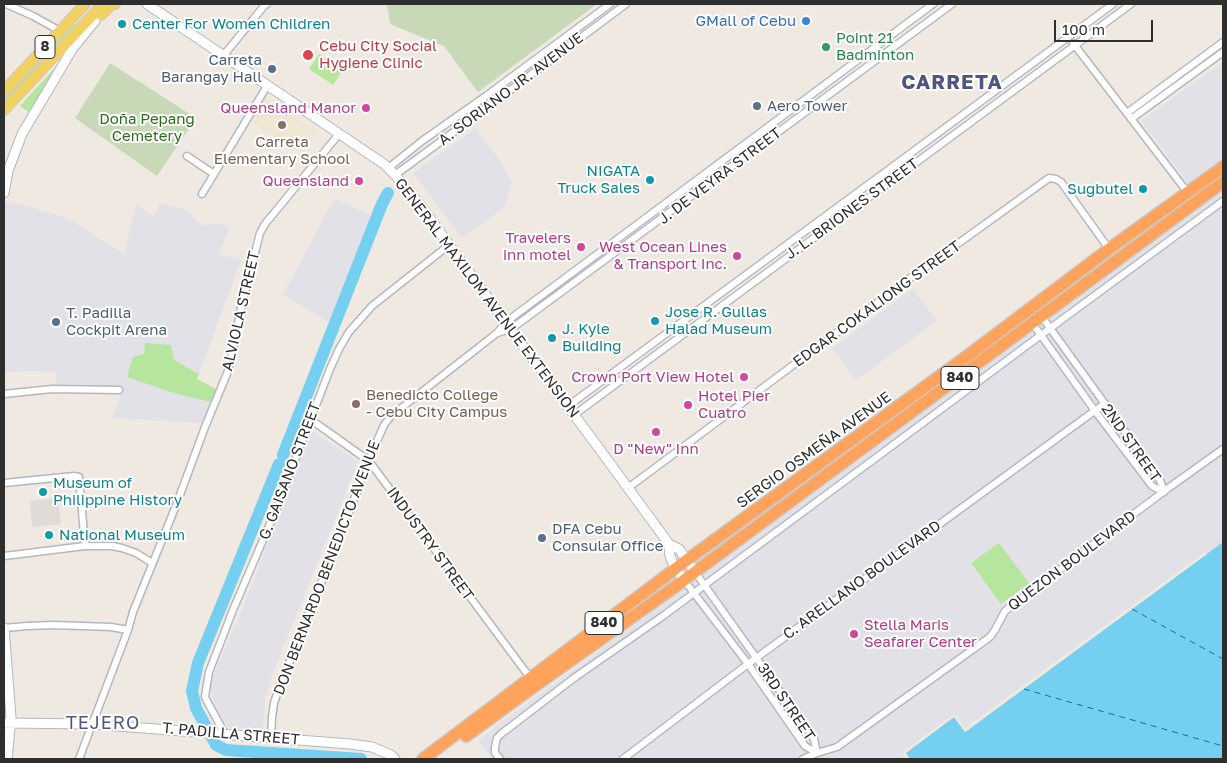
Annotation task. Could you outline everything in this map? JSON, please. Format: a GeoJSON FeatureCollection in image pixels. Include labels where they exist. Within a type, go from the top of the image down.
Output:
{"type":"FeatureCollection","features":[{"type":"Feature","properties":{"kind":"highway","name":"SERGIO OSMEÑA AVENUE"},"geometry":{"type":"LineString","coordinates":[[435,759],[676,568],[1223,167]]}},
{"type":"Feature","properties":{"kind":"highway","name":"SERGIO OSMEÑA AVENUE"},"geometry":{"type":"LineString","coordinates":[[423,759],[684,580],[1223,182]]}},
{"type":"Feature","properties":{"kind":"main road","name":"8"},"geometry":{"type":"LineString","coordinates":[[4,91],[86,4]]}},
{"type":"Feature","properties":{"kind":"main road","name":"8"},"geometry":{"type":"LineString","coordinates":[[4,110],[104,4]]}},
{"type":"Feature","properties":{"kind":"main road"},"geometry":{"type":"LineString","coordinates":[[84,26],[95,21],[111,5],[115,4]]}},
{"type":"Feature","properties":{"kind":"main road","name":"GENERAL MAXILOM AVENUE EXTENSION"},"geometry":{"type":"LineString","coordinates":[[147,4],[392,172],[418,202],[669,544],[679,549],[695,572]]}},
{"type":"Feature","properties":{"kind":"main road","name":"8"},"geometry":{"type":"LineString","coordinates":[[4,193],[8,171],[22,134],[73,48],[95,21]]}},
{"type":"Feature","properties":{"kind":"main road","name":"GENERAL MAXILOM AVENUE EXTENSION"},"geometry":{"type":"LineString","coordinates":[[669,544],[670,556],[684,580]]}},
{"type":"Feature","properties":{"kind":"main road"},"geometry":{"type":"LineString","coordinates":[[4,628],[7,759]]}},
{"type":"Feature","properties":{"kind":"main road","name":"T. PADILLA STREET"},"geometry":{"type":"LineString","coordinates":[[7,723],[92,724],[350,744],[372,747],[395,759]]}},
{"type":"Feature","properties":{"kind":"street"},"geometry":{"type":"LineString","coordinates":[[6,4],[33,16],[60,32]]}},
{"type":"Feature","properties":{"kind":"street"},"geometry":{"type":"LineString","coordinates":[[223,56],[265,4]]}},
{"type":"Feature","properties":{"kind":"street","name":"A. SORIANO JR. AVENUE"},"geometry":{"type":"LineString","coordinates":[[392,172],[392,165],[422,141],[610,4]]}},
{"type":"Feature","properties":{"kind":"street","name":"A. SORIANO JR. AVENUE"},"geometry":{"type":"LineString","coordinates":[[392,172],[481,112],[626,4]]}},
{"type":"Feature","properties":{"kind":"street","name":"J. DE VEYRA STREET"},"geometry":{"type":"LineString","coordinates":[[508,326],[648,217],[933,4]]}},
{"type":"Feature","properties":{"kind":"street","name":"J. DE VEYRA STREET"},"geometry":{"type":"LineString","coordinates":[[508,326],[654,225],[952,4]]}},
{"type":"Feature","properties":{"kind":"street","name":"J. L. BRIONES STREET"},"geometry":{"type":"LineString","coordinates":[[568,406],[1113,4]]}},
{"type":"Feature","properties":{"kind":"street","name":"J. L. BRIONES STREET"},"geometry":{"type":"LineString","coordinates":[[574,415],[1131,4]]}},
{"type":"Feature","properties":{"kind":"street"},"geometry":{"type":"LineString","coordinates":[[1068,37],[1188,193]]}},
{"type":"Feature","properties":{"kind":"street"},"geometry":{"type":"LineString","coordinates":[[1129,116],[1223,42]]}},
{"type":"Feature","properties":{"kind":"street"},"geometry":{"type":"LineString","coordinates":[[1129,116],[1223,52]]}},
{"type":"Feature","properties":{"kind":"street"},"geometry":{"type":"LineString","coordinates":[[202,194],[267,86]]}},
{"type":"Feature","properties":{"kind":"street"},"geometry":{"type":"LineString","coordinates":[[958,118],[964,127]]}},
{"type":"Feature","properties":{"kind":"street","name":"ALVIOLA STREET"},"geometry":{"type":"LineString","coordinates":[[79,759],[128,630],[133,612],[178,503],[205,427],[228,371],[240,308],[260,233],[265,224],[339,134]]}},
{"type":"Feature","properties":{"kind":"street"},"geometry":{"type":"LineString","coordinates":[[187,156],[214,174]]}},
{"type":"Feature","properties":{"kind":"street","name":"EDGAR COKALIONG STREET"},"geometry":{"type":"LineString","coordinates":[[628,488],[913,276],[1049,178],[1061,182],[1109,249]]}},
{"type":"Feature","properties":{"kind":"street"},"geometry":{"type":"LineString","coordinates":[[500,759],[495,747],[497,738],[501,734],[574,678],[694,593],[1223,201]]}},
{"type":"Feature","properties":{"kind":"street"},"geometry":{"type":"LineString","coordinates":[[1196,203],[1205,214]]}},
{"type":"Feature","properties":{"kind":"street"},"geometry":{"type":"LineString","coordinates":[[648,217],[654,225]]}},
{"type":"Feature","properties":{"kind":"street","name":"G. GAISANO STREET"},"geometry":{"type":"LineString","coordinates":[[220,734],[206,697],[210,672],[233,610],[275,512],[339,349],[349,332],[372,306],[449,246]]}},
{"type":"Feature","properties":{"kind":"street"},"geometry":{"type":"LineString","coordinates":[[764,261],[770,270]]}},
{"type":"Feature","properties":{"kind":"street"},"geometry":{"type":"LineString","coordinates":[[687,317],[694,326]]}},
{"type":"Feature","properties":{"kind":"street","name":"2ND STREET"},"geometry":{"type":"LineString","coordinates":[[1037,320],[1050,328],[1160,480],[1164,492]]}},
{"type":"Feature","properties":{"kind":"street","name":"2ND STREET"},"geometry":{"type":"LineString","coordinates":[[1037,320],[1041,335],[1095,411],[1152,486],[1164,492]]}},
{"type":"Feature","properties":{"kind":"street","name":"DON BERNARDO BENEDICTO AVENUE"},"geometry":{"type":"LineString","coordinates":[[271,738],[274,703],[279,688],[382,429],[391,416],[508,326]]}},
{"type":"Feature","properties":{"kind":"street"},"geometry":{"type":"LineString","coordinates":[[4,394],[52,389],[119,390]]}},
{"type":"Feature","properties":{"kind":"street","name":"C. ARELLANO BOULEVARD"},"geometry":{"type":"LineString","coordinates":[[623,759],[756,658],[1104,404]]}},
{"type":"Feature","properties":{"kind":"street","name":"INDUSTRY STREET"},"geometry":{"type":"LineString","coordinates":[[310,419],[369,461],[533,682]]}},
{"type":"Feature","properties":{"kind":"street","name":"QUEZON BOULEVARD"},"geometry":{"type":"LineString","coordinates":[[803,759],[837,747],[990,637],[1005,611],[1223,449]]}},
{"type":"Feature","properties":{"kind":"street"},"geometry":{"type":"LineString","coordinates":[[4,483],[78,477],[84,546]]}},
{"type":"Feature","properties":{"kind":"street"},"geometry":{"type":"LineString","coordinates":[[4,556],[84,546],[112,546],[146,558],[152,563]]}},
{"type":"Feature","properties":{"kind":"street","name":"3RD STREET"},"geometry":{"type":"LineString","coordinates":[[695,572],[814,739],[817,753]]}},
{"type":"Feature","properties":{"kind":"street","name":"3RD STREET"},"geometry":{"type":"LineString","coordinates":[[684,580],[748,664],[805,746],[817,753]]}},
{"type":"Feature","properties":{"kind":"street"},"geometry":{"type":"LineString","coordinates":[[4,628],[53,625],[111,627],[128,630]]}},
{"type":"Feature","properties":{"kind":"shaded area"},"geometry":{"type":"Polygon","coordinates":[[[1223,62],[1223,159],[1189,184],[1141,121],[1223,62]]]}},
{"type":"Feature","properties":{"kind":"shaded area","name":"Carreta Elementary School"},"geometry":{"type":"Polygon","coordinates":[[[264,96],[316,131],[300,154],[249,119],[264,96]]]}},
{"type":"Feature","properties":{"kind":"shaded area"},"geometry":{"type":"Polygon","coordinates":[[[476,128],[498,158],[512,182],[504,208],[462,238],[413,173],[476,128]]]}},
{"type":"Feature","properties":{"kind":"shaded area"},"geometry":{"type":"Polygon","coordinates":[[[1223,190],[1223,542],[965,732],[906,753],[910,759],[492,759],[479,741],[497,725],[1223,190]]]}},
{"type":"Feature","properties":{"kind":"shaded area"},"geometry":{"type":"Polygon","coordinates":[[[334,199],[374,216],[329,322],[283,295],[334,199]]]}},
{"type":"Feature","properties":{"kind":"shaded area"},"geometry":{"type":"Polygon","coordinates":[[[6,201],[65,217],[124,254],[136,205],[154,216],[160,203],[186,210],[202,226],[218,223],[230,227],[219,254],[241,260],[199,374],[145,343],[144,354],[127,376],[173,393],[210,402],[202,423],[112,418],[123,388],[56,385],[56,371],[4,372],[4,212],[6,201]]]}},
{"type":"Feature","properties":{"kind":"shaded area"},"geometry":{"type":"Polygon","coordinates":[[[913,289],[937,321],[856,380],[832,348],[913,289]]]}},
{"type":"Feature","properties":{"kind":"shaded area"},"geometry":{"type":"Polygon","coordinates":[[[312,431],[358,462],[271,678],[265,701],[263,729],[229,728],[218,711],[212,696],[211,687],[214,674],[241,612],[312,431]]]}},
{"type":"Feature","properties":{"kind":"shaded area"},"geometry":{"type":"Polygon","coordinates":[[[58,498],[61,524],[32,527],[30,501],[58,498]]]}},
{"type":"Feature","properties":{"kind":"green space"},"geometry":{"type":"Polygon","coordinates":[[[387,4],[597,4],[478,92],[444,46],[390,24],[387,4]]]}},
{"type":"Feature","properties":{"kind":"green space"},"geometry":{"type":"Polygon","coordinates":[[[69,21],[73,25],[84,26],[4,115],[4,91],[69,21]]]}},
{"type":"Feature","properties":{"kind":"green space"},"geometry":{"type":"Polygon","coordinates":[[[71,50],[30,113],[20,106],[71,50]]]}},
{"type":"Feature","properties":{"kind":"green space"},"geometry":{"type":"Polygon","coordinates":[[[319,54],[343,70],[333,85],[309,69],[319,54]]]}},
{"type":"Feature","properties":{"kind":"green space","name":"Doña Pepang Cemetery"},"geometry":{"type":"Polygon","coordinates":[[[110,63],[196,118],[157,176],[75,118],[110,63]]]}},
{"type":"Feature","properties":{"kind":"green space"},"geometry":{"type":"Polygon","coordinates":[[[145,343],[171,345],[174,360],[199,374],[197,379],[216,389],[210,402],[173,393],[127,377],[133,357],[144,354],[145,343]]]}},
{"type":"Feature","properties":{"kind":"green space"},"geometry":{"type":"Polygon","coordinates":[[[999,543],[1029,583],[1001,604],[971,563],[999,543]]]}},
{"type":"Feature","properties":{"kind":"water"},"geometry":{"type":"Polygon","coordinates":[[[1223,542],[1223,759],[910,759],[905,753],[954,717],[965,732],[1223,542]]]}},
{"type":"Feature","properties":{"kind":"pier"},"geometry":{"type":"Polygon","coordinates":[[[1205,552],[1207,554],[965,732],[954,717],[906,753],[910,759],[907,759],[903,754],[904,751],[953,715],[956,716],[965,728],[1205,552]]]}},
{"type":"Feature","properties":{"kind":"waterway"},"geometry":{"type":"LineString","coordinates":[[283,455],[388,193]]}},
{"type":"Feature","properties":{"kind":"waterway"},"geometry":{"type":"LineString","coordinates":[[279,464],[198,663],[192,691],[196,708],[216,745],[226,750],[361,759]]}},
{"type":"Feature","properties":{"kind":"ferry route"},"geometry":{"type":"LineString","coordinates":[[1132,609],[1223,659]]}},
{"type":"Feature","properties":{"kind":"ferry route"},"geometry":{"type":"LineString","coordinates":[[1024,689],[1223,746]]}},
{"type":"Feature","properties":{"kind":"place","name":"GMall of Cebu"},"geometry":{"type":"Point","coordinates":[806,21]}},
{"type":"Feature","properties":{"kind":"place","name":"Center For Women Children"},"geometry":{"type":"Point","coordinates":[122,24]}},
{"type":"Feature","properties":{"kind":"place","name":"Point 21 Badminton"},"geometry":{"type":"Point","coordinates":[826,47]}},
{"type":"Feature","properties":{"kind":"place","name":"Cebu City Social Hygiene Clinic"},"geometry":{"type":"Point","coordinates":[308,55]}},
{"type":"Feature","properties":{"kind":"place","name":"Carreta Barangay Hall"},"geometry":{"type":"Point","coordinates":[272,69]}},
{"type":"Feature","properties":{"kind":"place","name":"Aero Tower"},"geometry":{"type":"Point","coordinates":[757,106]}},
{"type":"Feature","properties":{"kind":"place","name":"Queensland Manor"},"geometry":{"type":"Point","coordinates":[366,108]}},
{"type":"Feature","properties":{"kind":"place","name":"Carreta Elementary School"},"geometry":{"type":"Point","coordinates":[282,125]}},
{"type":"Feature","properties":{"kind":"place","name":"NIGATA Truck Sales"},"geometry":{"type":"Point","coordinates":[650,180]}},
{"type":"Feature","properties":{"kind":"place","name":"Queensland"},"geometry":{"type":"Point","coordinates":[359,181]}},
{"type":"Feature","properties":{"kind":"place","name":"Sugbutel"},"geometry":{"type":"Point","coordinates":[1143,189]}},
{"type":"Feature","properties":{"kind":"place","name":"Travelers inn motel"},"geometry":{"type":"Point","coordinates":[581,247]}},
{"type":"Feature","properties":{"kind":"place","name":"West Ocean Lines & Transport Inc."},"geometry":{"type":"Point","coordinates":[737,256]}},
{"type":"Feature","properties":{"kind":"place","name":"Jose R. Gullas Halad Museum"},"geometry":{"type":"Point","coordinates":[655,321]}},
{"type":"Feature","properties":{"kind":"place","name":"T. Padilla Cockpit Arena"},"geometry":{"type":"Point","coordinates":[56,322]}},
{"type":"Feature","properties":{"kind":"place","name":"J. Kyle Building"},"geometry":{"type":"Point","coordinates":[552,338]}},
{"type":"Feature","properties":{"kind":"place","name":"Crown Port View Hotel"},"geometry":{"type":"Point","coordinates":[744,377]}},
{"type":"Feature","properties":{"kind":"place","name":"Benedicto College - Cebu City Campus"},"geometry":{"type":"Point","coordinates":[356,404]}},
{"type":"Feature","properties":{"kind":"place","name":"Hotel Pier Cuatro"},"geometry":{"type":"Point","coordinates":[688,405]}},
{"type":"Feature","properties":{"kind":"place","name":"D \"New\" Inn"},"geometry":{"type":"Point","coordinates":[656,432]}},
{"type":"Feature","properties":{"kind":"place","name":"Museum of Philippine History"},"geometry":{"type":"Point","coordinates":[43,492]}},
{"type":"Feature","properties":{"kind":"place","name":"National Museum"},"geometry":{"type":"Point","coordinates":[49,535]}},
{"type":"Feature","properties":{"kind":"place","name":"DFA Cebu Consular Office"},"geometry":{"type":"Point","coordinates":[542,538]}},
{"type":"Feature","properties":{"kind":"place","name":"Stella Maris Seafarer Center"},"geometry":{"type":"Point","coordinates":[854,634]}},
{"type":"Feature","properties":{"kind":"district","name":"CARRETA"},"geometry":{"type":"Point","coordinates":[952,83]}},
{"type":"Feature","properties":{"kind":"district","name":"TEJERO"},"geometry":{"type":"Point","coordinates":[103,723]}}]}
